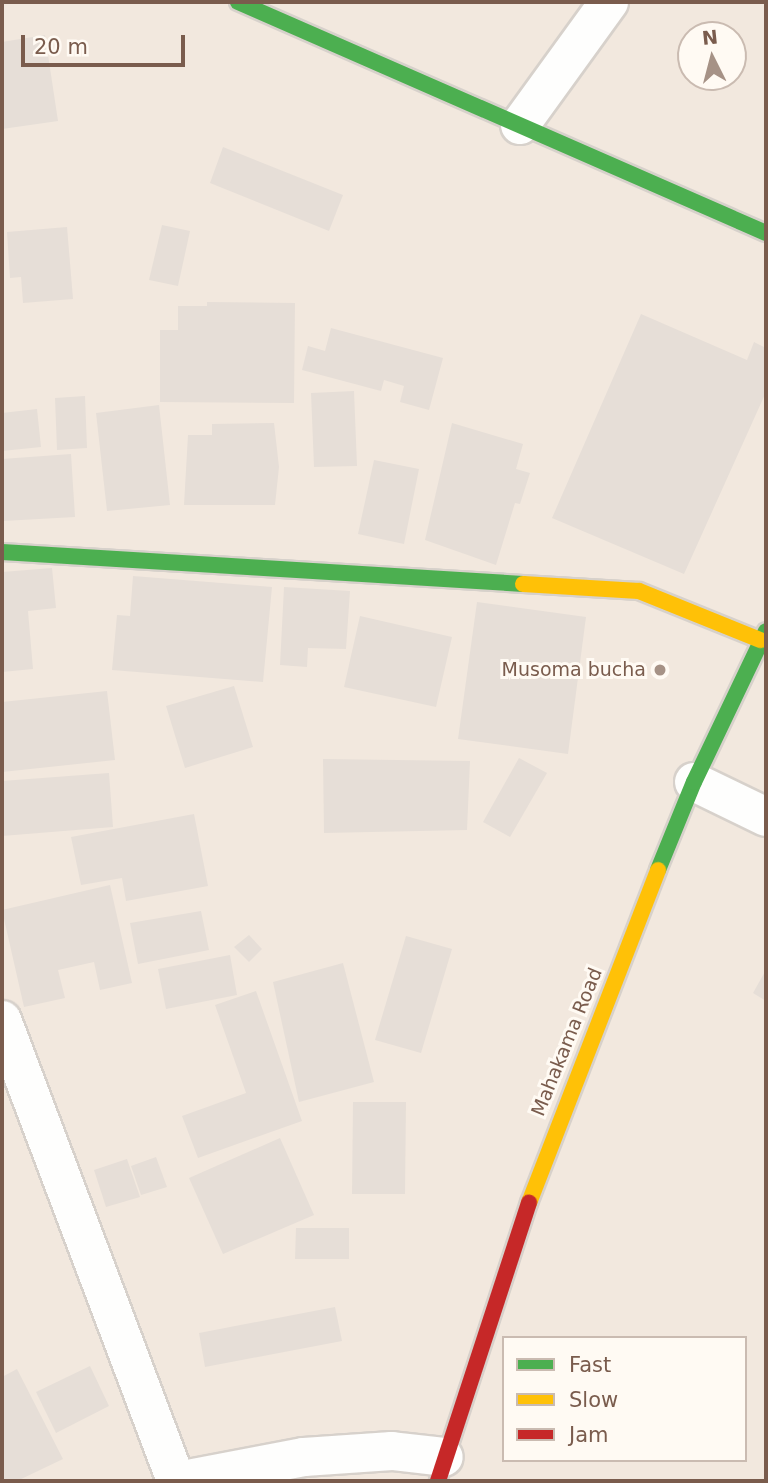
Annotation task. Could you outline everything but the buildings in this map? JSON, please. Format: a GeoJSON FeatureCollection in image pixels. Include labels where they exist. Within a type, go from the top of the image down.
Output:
{"type":"FeatureCollection","features":[{"type":"Feature","properties":{"kind":"street"},"geometry":{"type":"LineString","coordinates":[[238,2],[766,233]]}},
{"type":"Feature","properties":{"kind":"street"},"geometry":{"type":"LineString","coordinates":[[520,125],[609,2]]}},
{"type":"Feature","properties":{"kind":"street"},"geometry":{"type":"LineString","coordinates":[[2,552],[639,591],[763,636]]}},
{"type":"Feature","properties":{"kind":"street","name":"Mahakama Road"},"geometry":{"type":"LineString","coordinates":[[441,1469],[548,1147],[694,782],[763,636]]}},
{"type":"Feature","properties":{"kind":"street"},"geometry":{"type":"LineString","coordinates":[[694,782],[766,817]]}},
{"type":"Feature","properties":{"kind":"street"},"geometry":{"type":"LineString","coordinates":[[2,1020],[177,1481],[304,1457],[392,1451],[441,1469]]}},
{"type":"Feature","properties":{"kind":"shaded area"},"geometry":{"type":"Polygon","coordinates":[[[2,2],[766,2],[766,1481],[2,1481],[2,2]]]}},
{"type":"Feature","properties":{"kind":"traffic: fast"},"geometry":{"type":"LineString","coordinates":[[238,2],[766,233]]}},
{"type":"Feature","properties":{"kind":"traffic: fast"},"geometry":{"type":"LineString","coordinates":[[2,552],[523,584]]}},
{"type":"Feature","properties":{"kind":"traffic: fast"},"geometry":{"type":"LineString","coordinates":[[658,870],[694,782],[766,631]]}},
{"type":"Feature","properties":{"kind":"traffic: slow"},"geometry":{"type":"LineString","coordinates":[[523,584],[639,591],[760,640]]}},
{"type":"Feature","properties":{"kind":"traffic: slow"},"geometry":{"type":"LineString","coordinates":[[529,1203],[658,870]]}},
{"type":"Feature","properties":{"kind":"traffic: jam"},"geometry":{"type":"LineString","coordinates":[[438,1481],[529,1203]]}},
{"type":"Feature","properties":{"kind":"place","name":"Musoma bucha"},"geometry":{"type":"Point","coordinates":[660,670]}}]}
